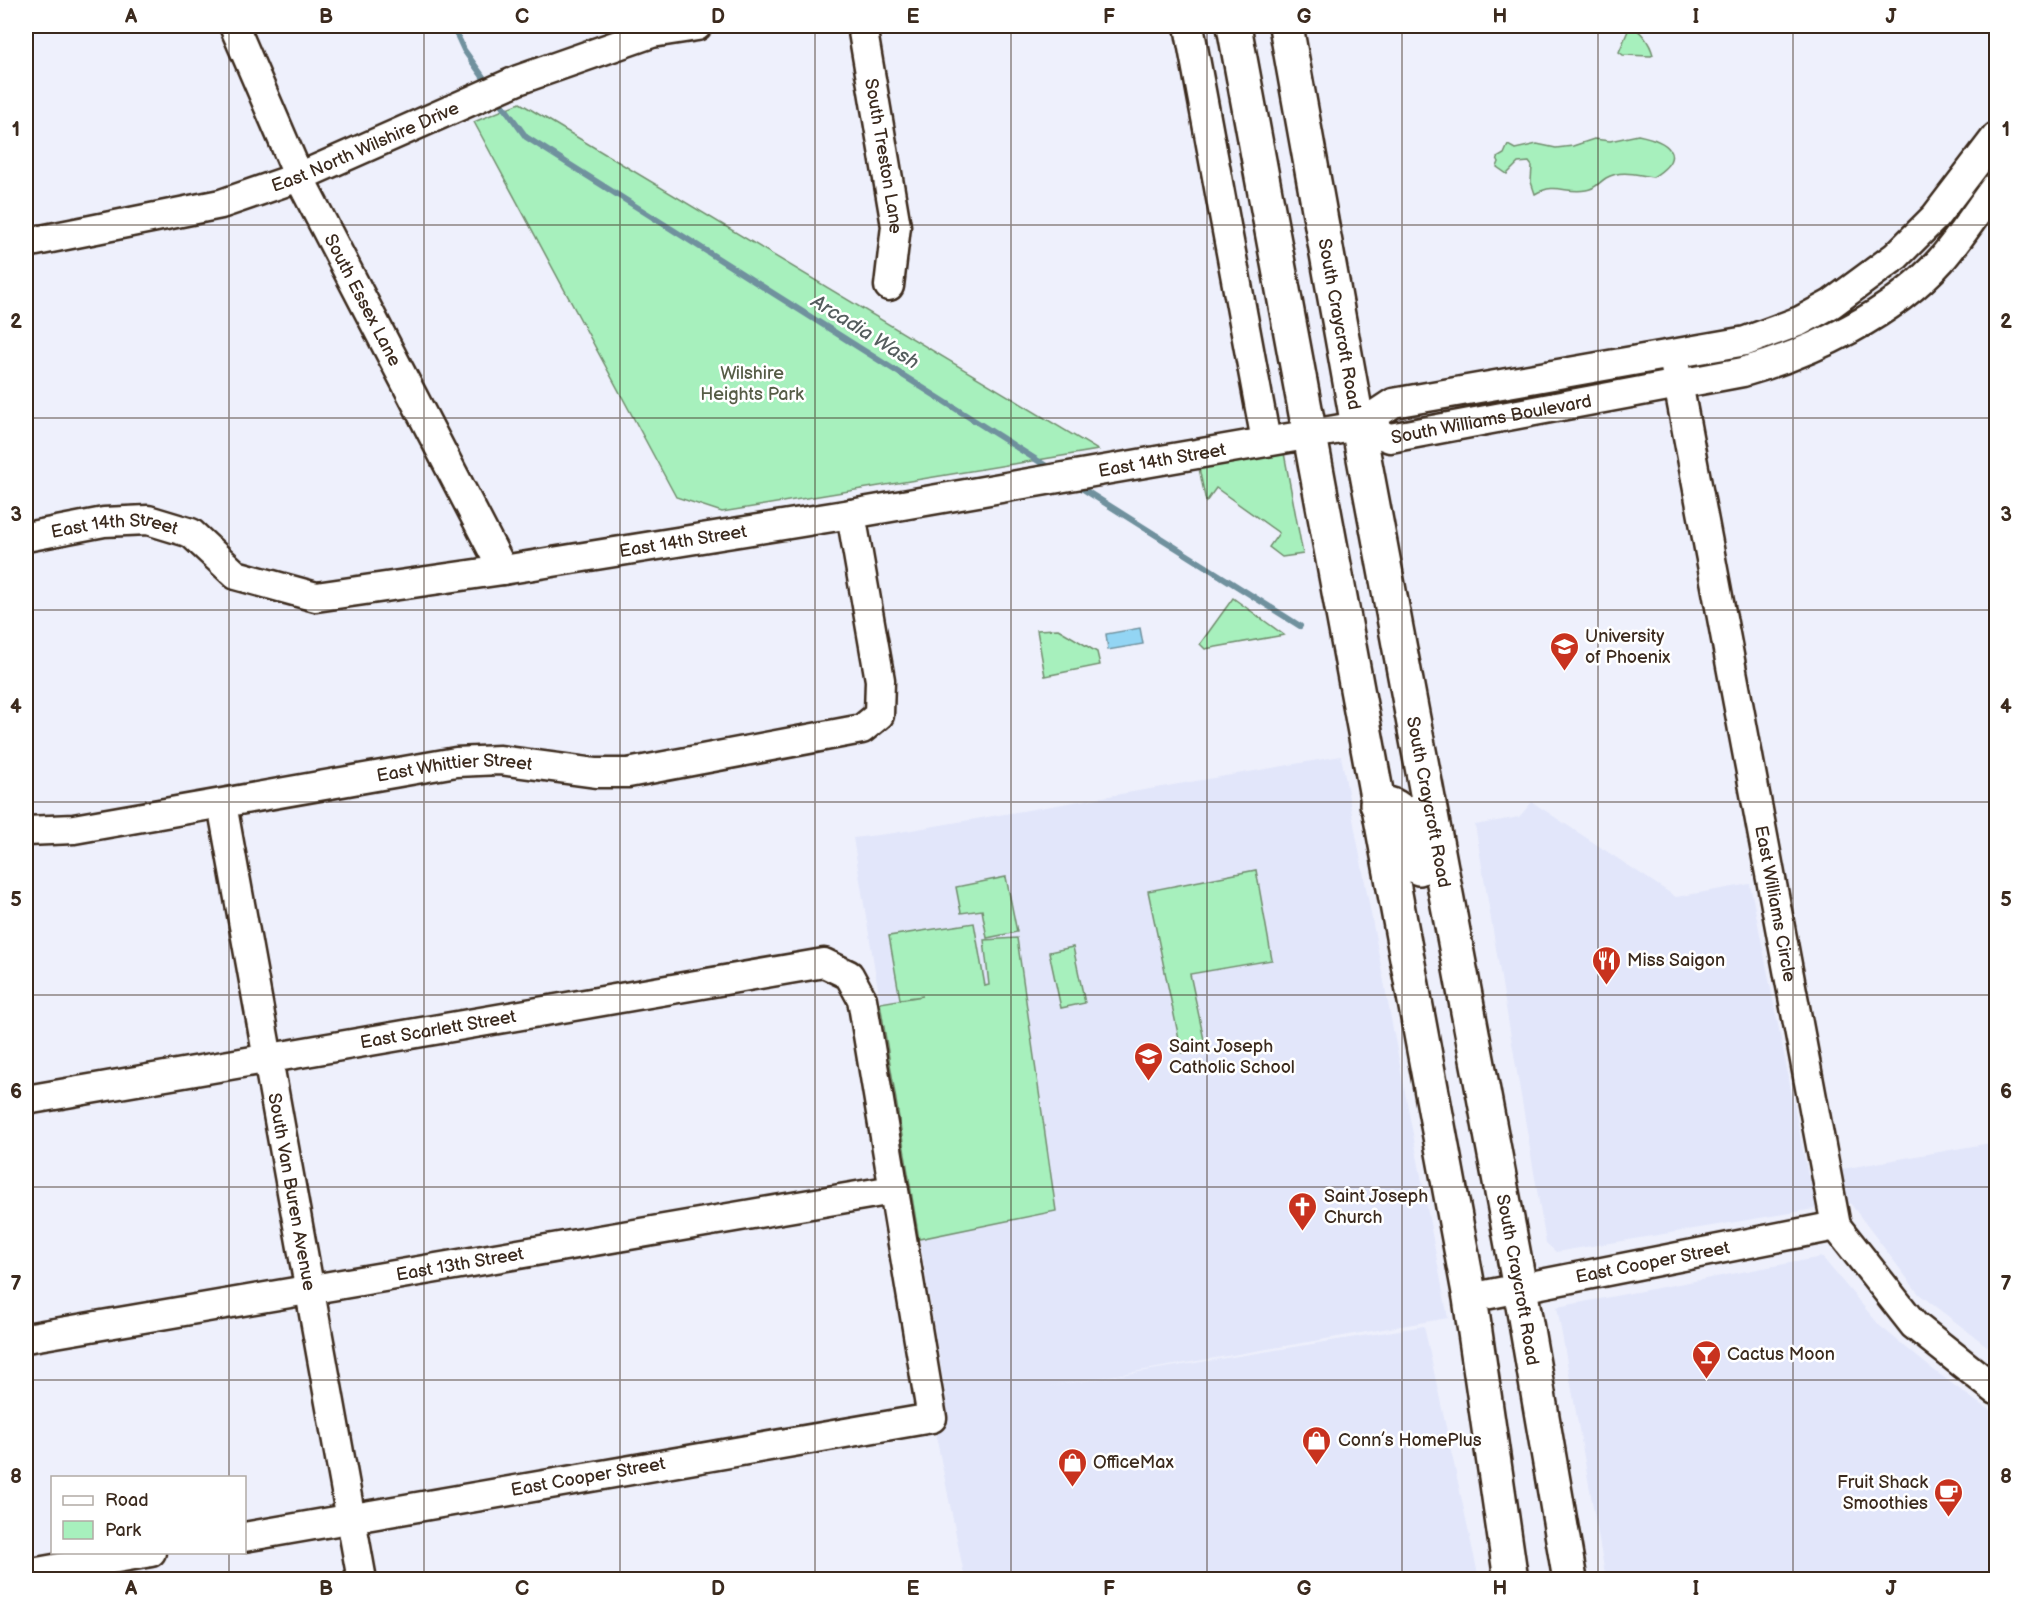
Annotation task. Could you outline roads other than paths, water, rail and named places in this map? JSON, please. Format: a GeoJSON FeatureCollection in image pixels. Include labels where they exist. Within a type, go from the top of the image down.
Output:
{"type":"FeatureCollection","features":[{"type":"Feature","properties":{"kind":"main road"},"geometry":{"type":"LineString","coordinates":[[1234,26],[1470,1298],[1511,1580]]}},
{"type":"Feature","properties":{"kind":"main road","name":"South Craycroft Road"},"geometry":{"type":"LineString","coordinates":[[1286,26],[1358,426],[1520,1288],[1570,1580]]}},
{"type":"Feature","properties":{"kind":"main road"},"geometry":{"type":"LineString","coordinates":[[1377,804],[1388,802],[1400,808],[1411,827],[1440,971],[1467,1009]]}},
{"type":"Feature","properties":{"kind":"street","name":"South Essex Lane"},"geometry":{"type":"LineString","coordinates":[[234,26],[299,177],[503,570]]}},
{"type":"Feature","properties":{"kind":"street","name":"East North Wilshire Drive"},"geometry":{"type":"LineString","coordinates":[[26,243],[221,204],[299,177],[518,80],[651,29],[697,26]]}},
{"type":"Feature","properties":{"kind":"street","name":"South Treston Lane"},"geometry":{"type":"LineString","coordinates":[[862,26],[896,226],[889,286]]}},
{"type":"Feature","properties":{"kind":"street"},"geometry":{"type":"LineString","coordinates":[[1189,26],[1266,441]]}},
{"type":"Feature","properties":{"kind":"street","name":"South Williams Boulevard"},"geometry":{"type":"LineString","coordinates":[[1358,426],[1393,403],[1746,341],[1800,321],[1831,304],[1896,256],[1935,217],[1996,137]]}},
{"type":"Feature","properties":{"kind":"street","name":"South Williams Boulevard"},"geometry":{"type":"LineString","coordinates":[[1358,426],[1390,438],[1743,372],[1792,356],[1848,330],[1912,287],[1941,260],[1996,186]]}},
{"type":"Feature","properties":{"kind":"street","name":"East Williams Circle"},"geometry":{"type":"LineString","coordinates":[[1672,354],[1836,1226],[1914,1325],[1996,1390]]}},
{"type":"Feature","properties":{"kind":"street","name":"East 14th Street"},"geometry":{"type":"LineString","coordinates":[[26,537],[104,522],[148,520],[191,533],[236,575],[316,597],[503,570],[851,514],[1358,426]]}},
{"type":"Feature","properties":{"kind":"street","name":"East Whittier Street"},"geometry":{"type":"LineString","coordinates":[[26,831],[74,829],[456,762],[500,760],[596,774],[628,772],[862,729],[879,715],[880,680],[851,514]]}},
{"type":"Feature","properties":{"kind":"street","name":"South Van Buren Avenue"},"geometry":{"type":"LineString","coordinates":[[222,804],[362,1580]]}},
{"type":"Feature","properties":{"kind":"street","name":"East Scarlett Street"},"geometry":{"type":"LineString","coordinates":[[26,1100],[824,963],[849,975],[862,999],[893,1190]]}},
{"type":"Feature","properties":{"kind":"street","name":"East Cooper Street"},"geometry":{"type":"LineString","coordinates":[[246,1537],[932,1418],[893,1190]]}},
{"type":"Feature","properties":{"kind":"street","name":"East 13th Street"},"geometry":{"type":"LineString","coordinates":[[26,1338],[893,1190]]}},
{"type":"Feature","properties":{"kind":"street","name":"East Cooper Street"},"geometry":{"type":"LineString","coordinates":[[1470,1298],[1836,1226]]}},
{"type":"Feature","properties":{"kind":"street"},"geometry":{"type":"LineString","coordinates":[[26,1574],[140,1554]]}},
{"type":"Feature","properties":{"kind":"water"},"geometry":{"type":"Polygon","coordinates":[[[1140,628],[1143,644],[1108,650],[1106,634],[1140,628]]]}},
{"type":"Feature","properties":{"kind":"waterway","name":"Arcadia Wash"},"geometry":{"type":"LineString","coordinates":[[453,26],[464,50],[488,84]]}},
{"type":"Feature","properties":{"kind":"waterway","name":"Arcadia Wash"},"geometry":{"type":"LineString","coordinates":[[497,97],[526,137],[1051,469]]}},
{"type":"Feature","properties":{"kind":"waterway","name":"Arcadia Wash"},"geometry":{"type":"LineString","coordinates":[[1075,484],[1300,626]]}},
{"type":"Feature","properties":{"kind":"place","name":"University of Phoenix"},"geometry":{"type":"Point","coordinates":[1564,672]}},
{"type":"Feature","properties":{"kind":"place","name":"Miss Saigon"},"geometry":{"type":"Point","coordinates":[1606,986]}},
{"type":"Feature","properties":{"kind":"place","name":"Saint Joseph Catholic School"},"geometry":{"type":"Point","coordinates":[1148,1082]}},
{"type":"Feature","properties":{"kind":"place","name":"Saint Joseph Church"},"geometry":{"type":"Point","coordinates":[1303,1232]}},
{"type":"Feature","properties":{"kind":"place","name":"Cactus Moon"},"geometry":{"type":"Point","coordinates":[1706,1380]}},
{"type":"Feature","properties":{"kind":"place","name":"Conn’s HomePlus"},"geometry":{"type":"Point","coordinates":[1317,1466]}},
{"type":"Feature","properties":{"kind":"place","name":"OfficeMax"},"geometry":{"type":"Point","coordinates":[1072,1488]}},
{"type":"Feature","properties":{"kind":"place","name":"Fruit Shack Smoothies"},"geometry":{"type":"Point","coordinates":[1949,1518]}},
{"type":"Feature","properties":{"kind":"park label","name":"Wilshire Heights Park"},"geometry":{"type":"Point","coordinates":[752,383]}}]}
